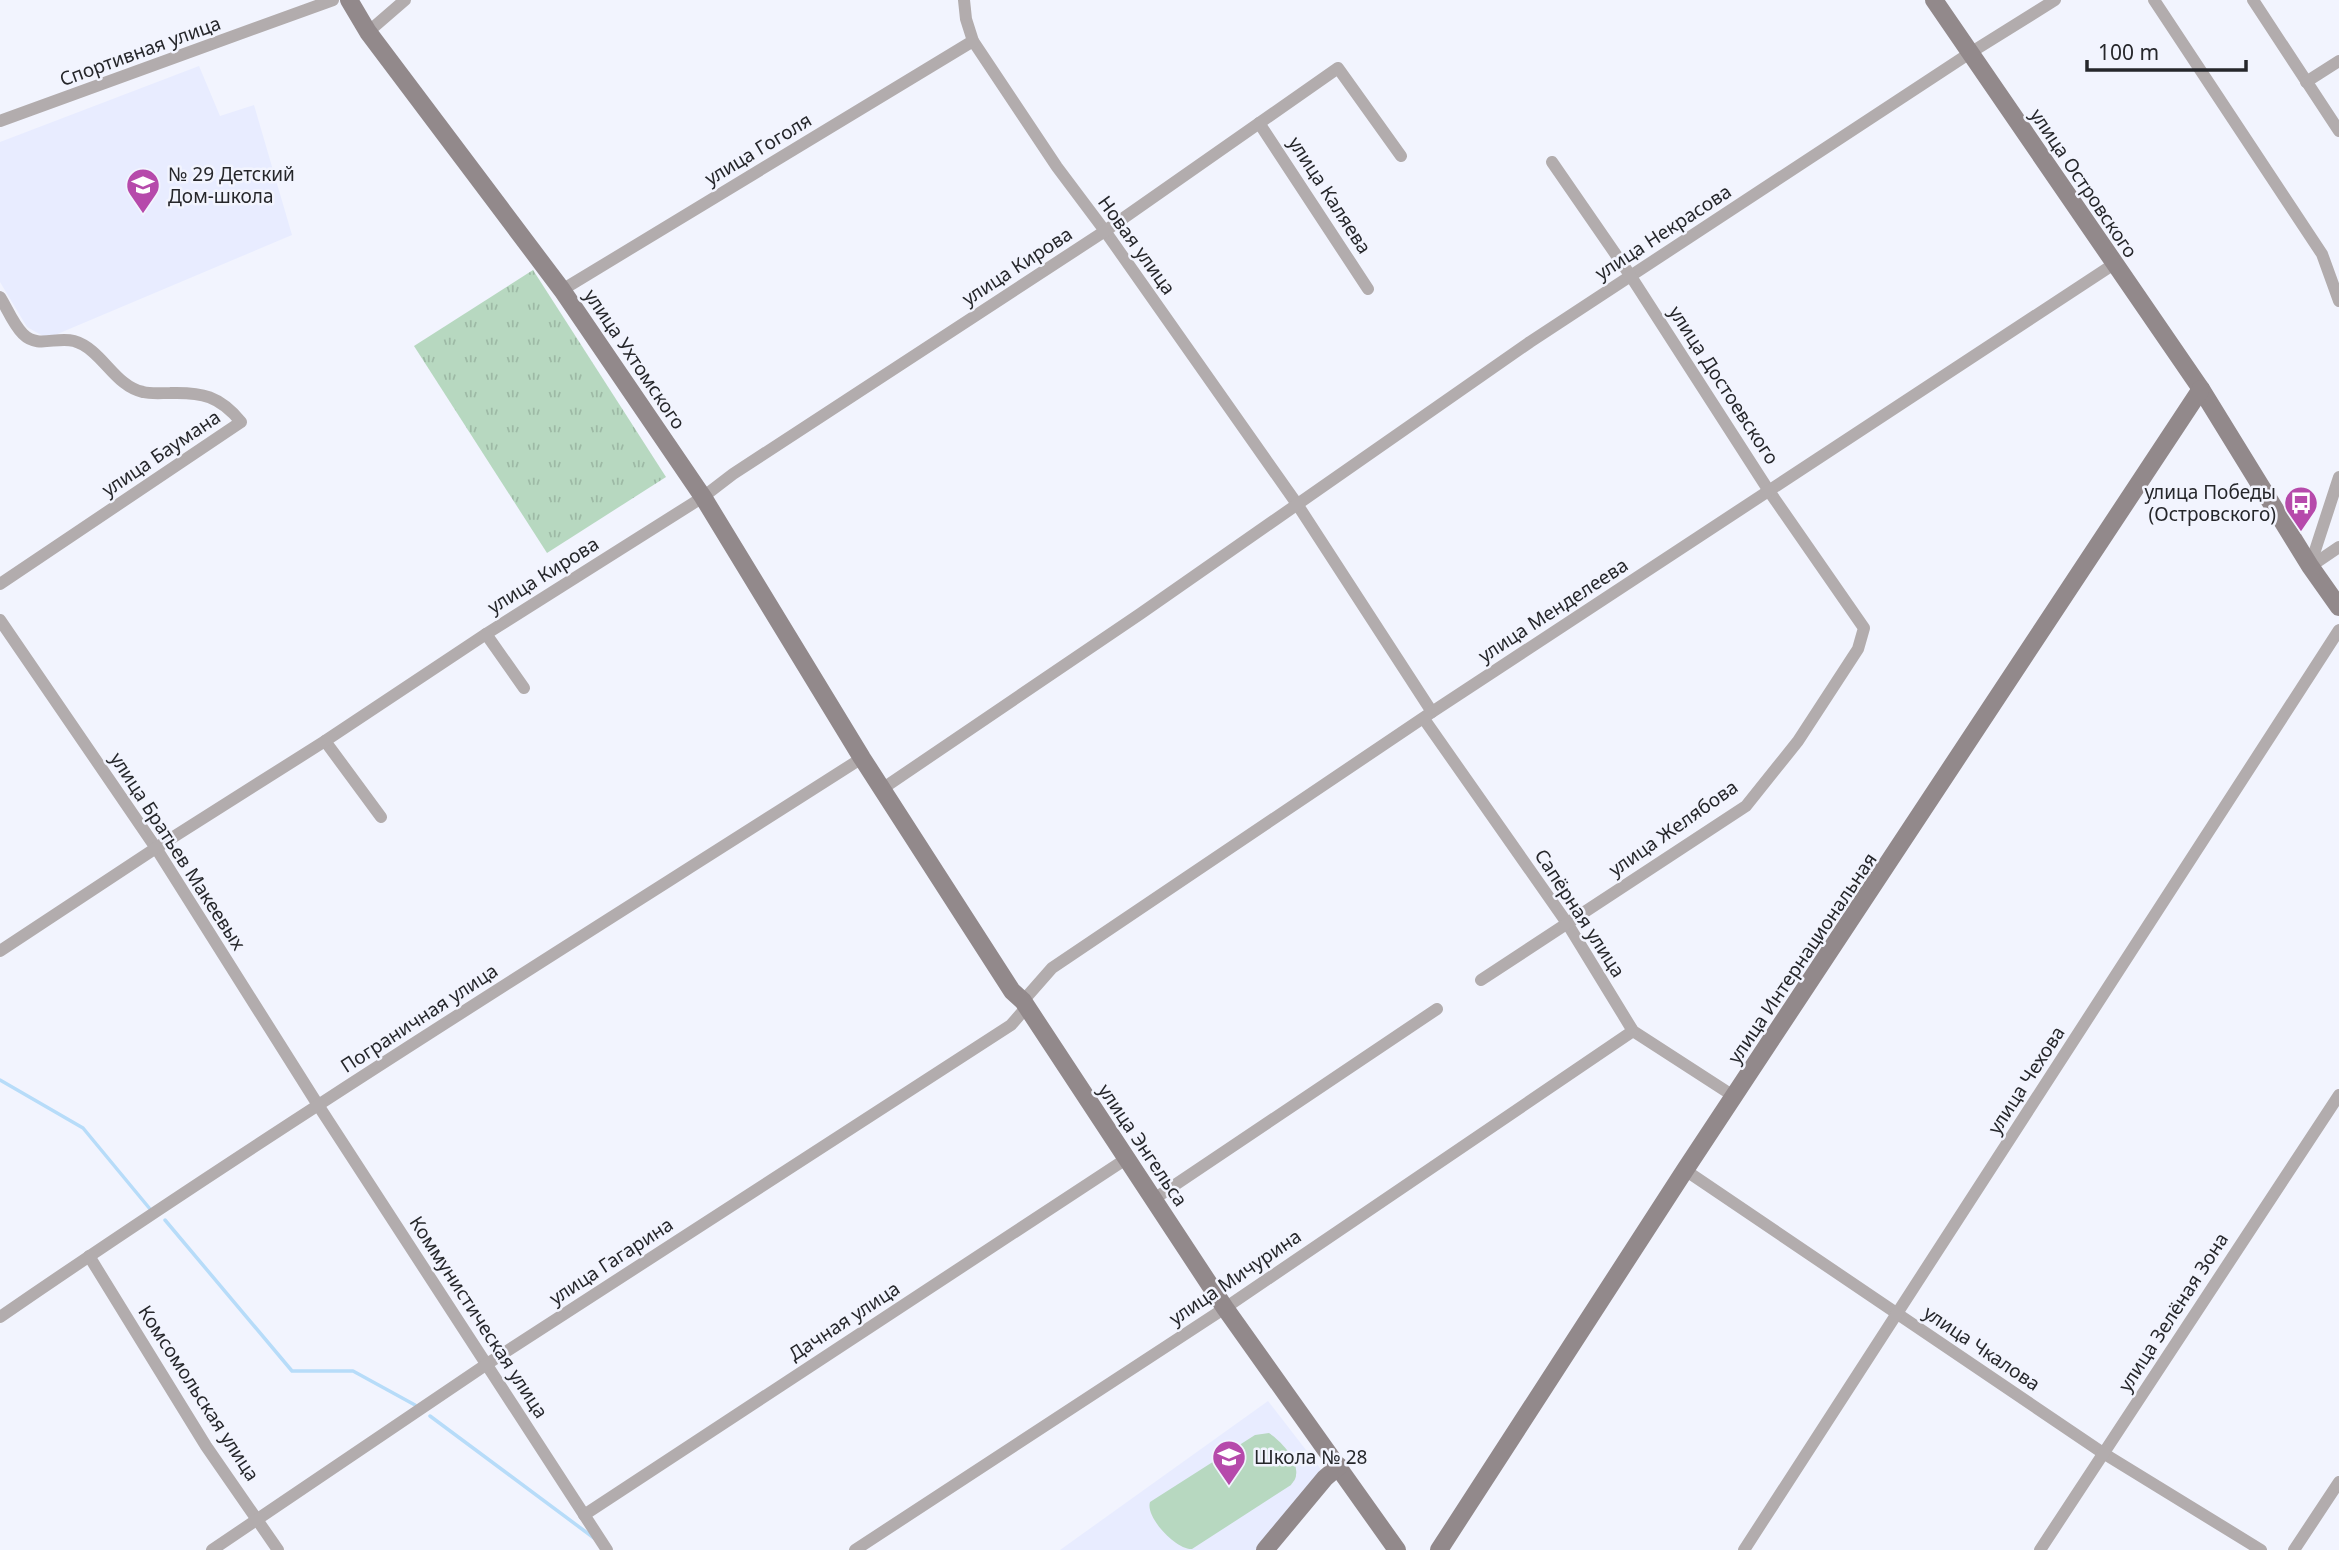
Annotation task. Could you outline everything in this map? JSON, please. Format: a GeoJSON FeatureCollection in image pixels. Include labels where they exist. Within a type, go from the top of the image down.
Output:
{"type":"FeatureCollection","features":[{"type":"Feature","properties":{"kind":"main road","name":"улица Ухтомского"},"geometry":{"type":"LineString","coordinates":[[349,0],[368,32],[562,290],[703,497],[862,758]]}},
{"type":"Feature","properties":{"kind":"main road","name":"улица Островского"},"geometry":{"type":"LineString","coordinates":[[1934,0],[2201,389],[2339,607]]}},
{"type":"Feature","properties":{"kind":"main road","name":"улица Интернациональная"},"geometry":{"type":"LineString","coordinates":[[1439,1550],[1685,1170],[2201,389]]}},
{"type":"Feature","properties":{"kind":"main road","name":"улица Энгельса"},"geometry":{"type":"LineString","coordinates":[[862,758],[1012,990],[1023,1001],[1225,1307],[1397,1550]]}},
{"type":"Feature","properties":{"kind":"main road"},"geometry":{"type":"LineString","coordinates":[[1265,1550],[1325,1478],[1339,1466]]}},
{"type":"Feature","properties":{"kind":"street","name":"Спортивная улица"},"geometry":{"type":"LineString","coordinates":[[0,121],[333,0]]}},
{"type":"Feature","properties":{"kind":"street"},"geometry":{"type":"LineString","coordinates":[[368,32],[405,0]]}},
{"type":"Feature","properties":{"kind":"street","name":"Новая улица"},"geometry":{"type":"LineString","coordinates":[[964,0],[966,19],[973,41],[1057,167],[1297,505]]}},
{"type":"Feature","properties":{"kind":"street","name":"улица Некрасова"},"geometry":{"type":"LineString","coordinates":[[882,789],[1630,275],[2055,0]]}},
{"type":"Feature","properties":{"kind":"street"},"geometry":{"type":"LineString","coordinates":[[2154,0],[2322,254],[2339,301]]}},
{"type":"Feature","properties":{"kind":"street"},"geometry":{"type":"LineString","coordinates":[[2253,0],[2339,131]]}},
{"type":"Feature","properties":{"kind":"street","name":"улица Гоголя"},"geometry":{"type":"LineString","coordinates":[[562,290],[973,41]]}},
{"type":"Feature","properties":{"kind":"street"},"geometry":{"type":"LineString","coordinates":[[2306,82],[2339,61]]}},
{"type":"Feature","properties":{"kind":"street"},"geometry":{"type":"LineString","coordinates":[[1105,231],[1338,68],[1401,156]]}},
{"type":"Feature","properties":{"kind":"street","name":"улица Каляева"},"geometry":{"type":"LineString","coordinates":[[1259,123],[1368,289]]}},
{"type":"Feature","properties":{"kind":"street","name":"улица Достоевского"},"geometry":{"type":"LineString","coordinates":[[1552,162],[1630,275],[1769,491],[1864,628]]}},
{"type":"Feature","properties":{"kind":"street","name":"улица Кирова"},"geometry":{"type":"LineString","coordinates":[[0,951],[486,634],[703,497],[733,474],[1105,231]]}},
{"type":"Feature","properties":{"kind":"street","name":"улица Менделеева"},"geometry":{"type":"LineString","coordinates":[[1023,1001],[1052,968],[1428,716],[2114,264]]}},
{"type":"Feature","properties":{"kind":"street","name":"улица Баумана"},"geometry":{"type":"LineString","coordinates":[[0,297],[23,335],[38,343],[75,341],[93,351],[134,389],[152,393],[203,394],[218,402],[241,422],[0,584]]}},
{"type":"Feature","properties":{"kind":"street"},"geometry":{"type":"LineString","coordinates":[[2311,566],[2339,477]]}},
{"type":"Feature","properties":{"kind":"street","name":"Сапёрная улица"},"geometry":{"type":"LineString","coordinates":[[1297,505],[1428,716],[1567,923],[1633,1031],[1735,1097]]}},
{"type":"Feature","properties":{"kind":"street"},"geometry":{"type":"LineString","coordinates":[[2311,566],[2339,547]]}},
{"type":"Feature","properties":{"kind":"street","name":"улица Братьев Макеевых"},"geometry":{"type":"LineString","coordinates":[[0,621],[156,848],[318,1105]]}},
{"type":"Feature","properties":{"kind":"street","name":"улица Желябова"},"geometry":{"type":"LineString","coordinates":[[1481,980],[1746,806],[1798,741],[1858,649],[1864,628]]}},
{"type":"Feature","properties":{"kind":"street","name":"улица Чехова"},"geometry":{"type":"LineString","coordinates":[[1744,1550],[2339,630]]}},
{"type":"Feature","properties":{"kind":"street"},"geometry":{"type":"LineString","coordinates":[[486,634],[524,688]]}},
{"type":"Feature","properties":{"kind":"street"},"geometry":{"type":"LineString","coordinates":[[325,741],[381,817]]}},
{"type":"Feature","properties":{"kind":"street","name":"Пограничная улица"},"geometry":{"type":"LineString","coordinates":[[0,1317],[318,1105],[862,758]]}},
{"type":"Feature","properties":{"kind":"street","name":"улица Гагарина"},"geometry":{"type":"LineString","coordinates":[[212,1550],[487,1364],[1011,1025],[1024,1010],[1023,1001]]}},
{"type":"Feature","properties":{"kind":"street"},"geometry":{"type":"LineString","coordinates":[[1154,1199],[1437,1009]]}},
{"type":"Feature","properties":{"kind":"street","name":"улица Мичурина"},"geometry":{"type":"LineString","coordinates":[[855,1550],[1225,1307],[1633,1031]]}},
{"type":"Feature","properties":{"kind":"street","name":"улица Зелёная Зона"},"geometry":{"type":"LineString","coordinates":[[2040,1550],[2339,1095]]}},
{"type":"Feature","properties":{"kind":"street","name":"Коммунистическая улица"},"geometry":{"type":"LineString","coordinates":[[318,1105],[607,1550]]}},
{"type":"Feature","properties":{"kind":"street","name":"Дачная улица"},"geometry":{"type":"LineString","coordinates":[[584,1514],[1126,1159]]}},
{"type":"Feature","properties":{"kind":"street","name":"улица Чкалова"},"geometry":{"type":"LineString","coordinates":[[1685,1170],[2103,1453],[2261,1550]]}},
{"type":"Feature","properties":{"kind":"street","name":"Комсомольская улица"},"geometry":{"type":"LineString","coordinates":[[89,1256],[206,1446],[278,1550]]}},
{"type":"Feature","properties":{"kind":"street"},"geometry":{"type":"LineString","coordinates":[[2294,1550],[2339,1482]]}},
{"type":"Feature","properties":{"kind":"shaded area","name":"№ 29 Детский Дом-школа"},"geometry":{"type":"Polygon","coordinates":[[[199,66],[220,116],[254,105],[292,235],[55,335],[43,336],[27,327],[0,282],[0,142],[199,66]]]}},
{"type":"Feature","properties":{"kind":"shaded area","name":"Школа № 28"},"geometry":{"type":"Polygon","coordinates":[[[1268,1401],[1323,1472],[1257,1550],[1060,1550],[1268,1401]]]}},
{"type":"Feature","properties":{"kind":"green space"},"geometry":{"type":"Polygon","coordinates":[[[533,270],[666,477],[547,553],[414,346],[533,270]]]}},
{"type":"Feature","properties":{"kind":"green space"},"geometry":{"type":"Polygon","coordinates":[[[1269,1433],[1283,1445],[1295,1463],[1296,1476],[1291,1485],[1192,1549],[1178,1544],[1163,1532],[1152,1516],[1150,1502],[1255,1435],[1269,1433]]]}},
{"type":"Feature","properties":{"kind":"waterway"},"geometry":{"type":"LineString","coordinates":[[0,1080],[83,1128],[150,1209]]}},
{"type":"Feature","properties":{"kind":"waterway"},"geometry":{"type":"LineString","coordinates":[[165,1220],[292,1371],[353,1371],[415,1405]]}},
{"type":"Feature","properties":{"kind":"waterway"},"geometry":{"type":"LineString","coordinates":[[430,1416],[594,1538]]}},
{"type":"Feature","properties":{"kind":"place","name":"№ 29 Детский Дом-школа"},"geometry":{"type":"Point","coordinates":[143,215]}},
{"type":"Feature","properties":{"kind":"place","name":"улица Победы (Островского)"},"geometry":{"type":"Point","coordinates":[2301,533]}},
{"type":"Feature","properties":{"kind":"place","name":"Школа № 28"},"geometry":{"type":"Point","coordinates":[1229,1487]}}]}
